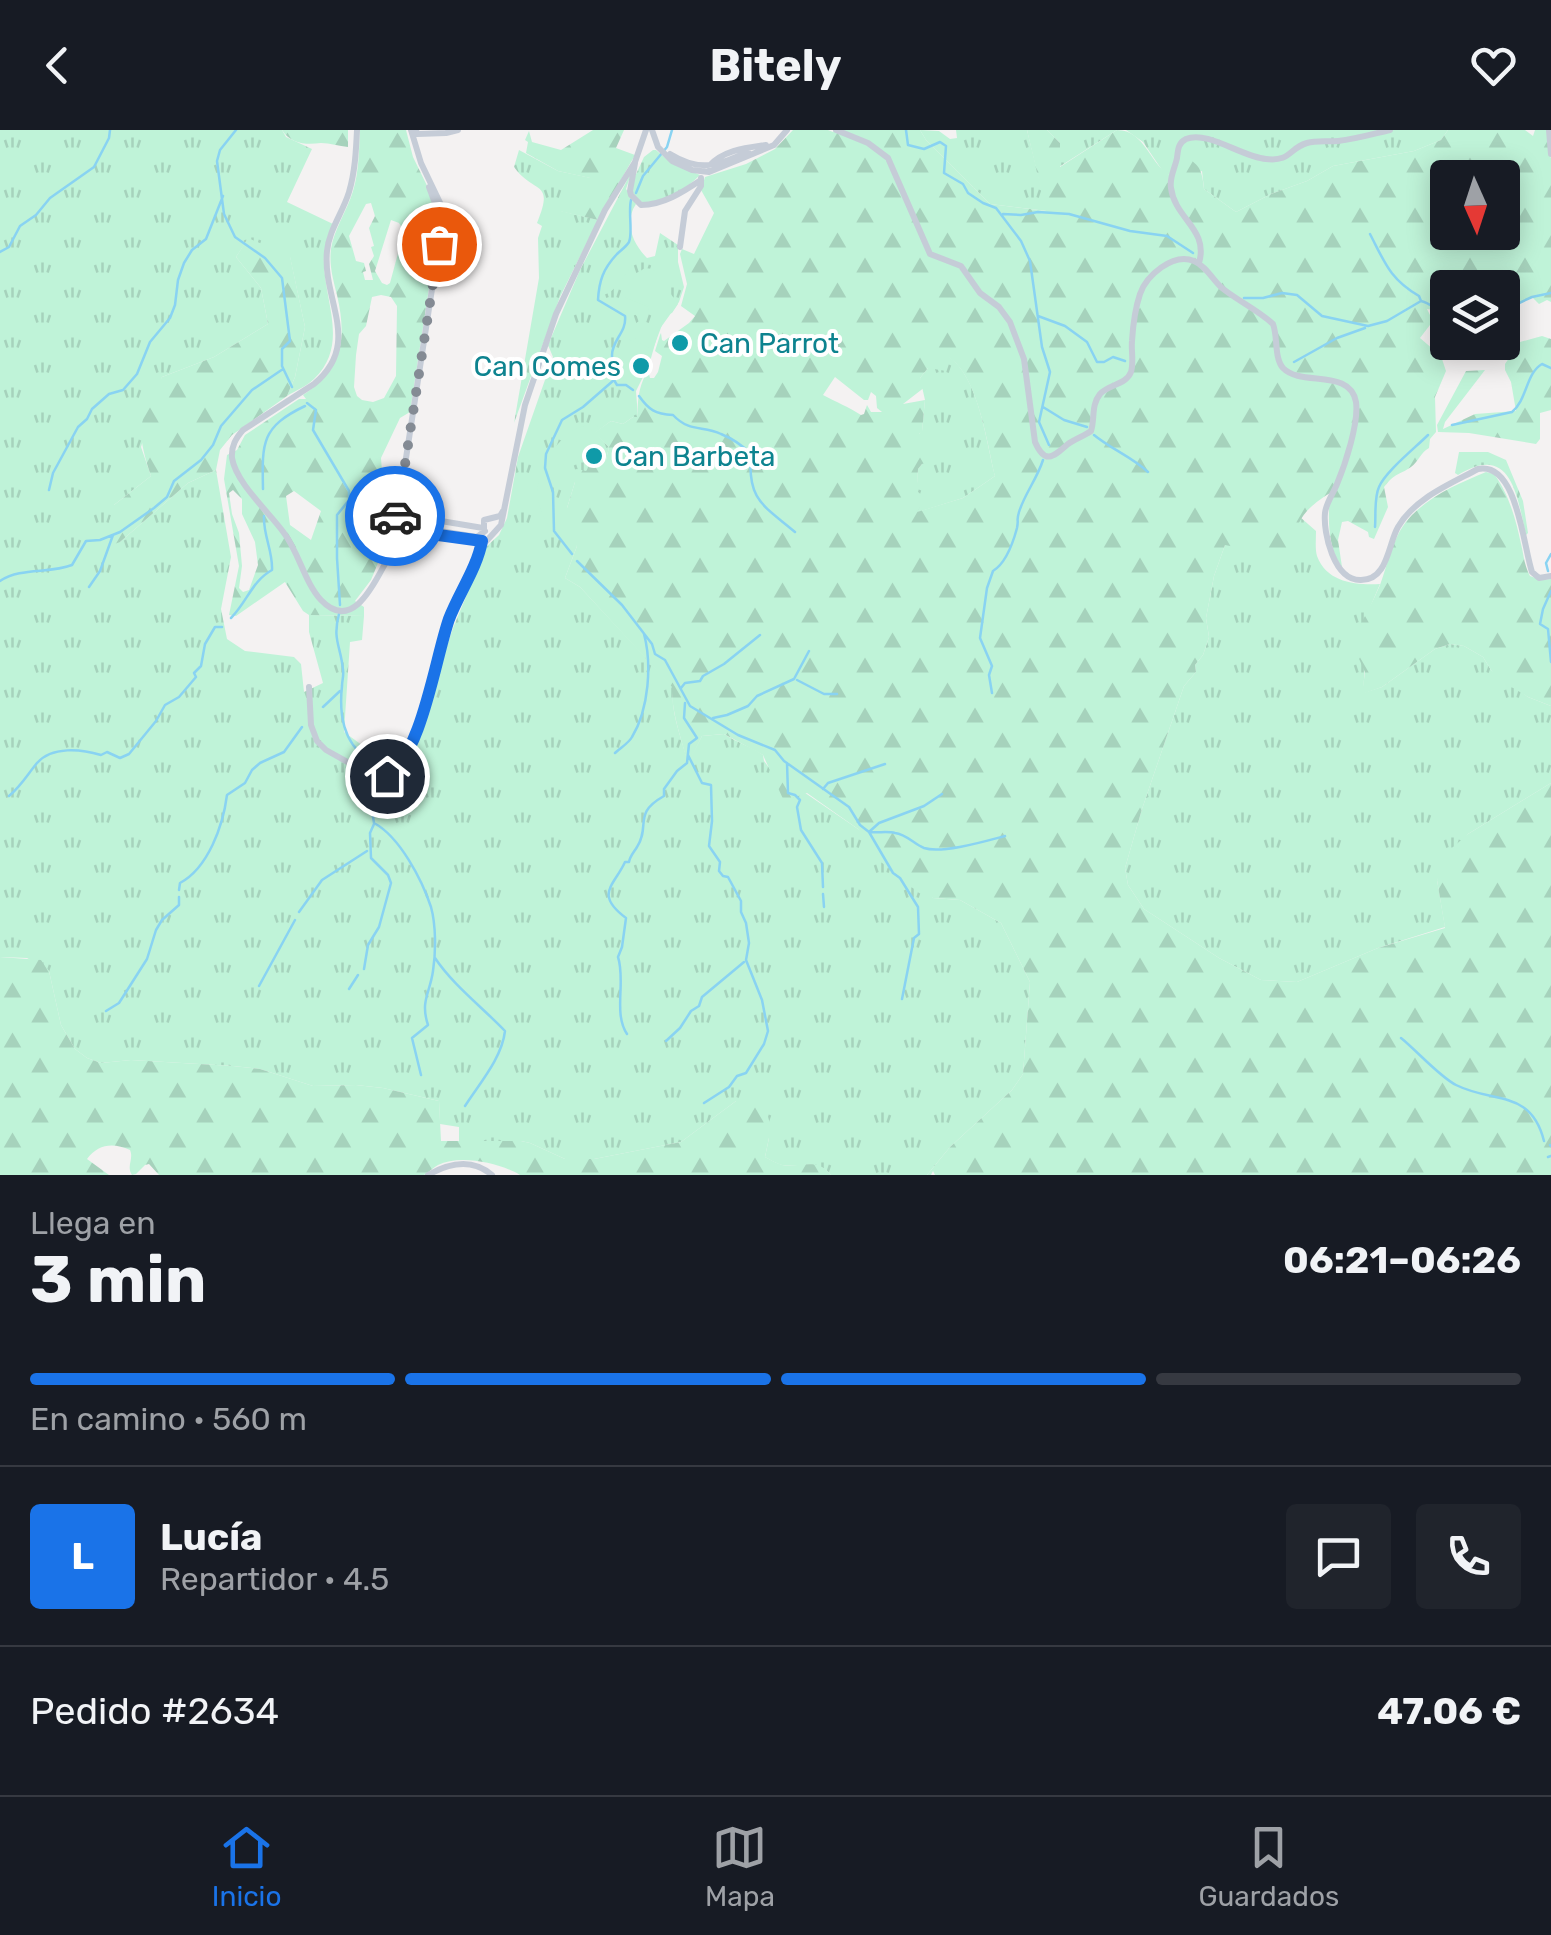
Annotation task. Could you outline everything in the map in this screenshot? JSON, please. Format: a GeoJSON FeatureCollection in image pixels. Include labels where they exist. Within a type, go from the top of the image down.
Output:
{"type":"FeatureCollection","features":[{"type":"Feature","properties":{"kind":"street"},"geometry":{"type":"LineString","coordinates":[[357,130],[349,194],[327,253],[339,327],[334,358],[314,384],[239,434],[232,450],[232,460],[245,484],[296,549],[315,590],[327,604],[342,610],[356,606],[369,594],[388,560],[399,529],[400,497],[444,211],[412,150]]}},
{"type":"Feature","properties":{"kind":"street"},"geometry":{"type":"LineString","coordinates":[[413,131],[458,130]]}},
{"type":"Feature","properties":{"kind":"street"},"geometry":{"type":"LineString","coordinates":[[655,137],[672,159],[704,173],[774,145],[787,130]]}},
{"type":"Feature","properties":{"kind":"street"},"geometry":{"type":"LineString","coordinates":[[836,130],[883,153],[930,254],[962,266],[980,294],[1005,314],[1024,359],[1035,442],[1046,456],[1058,454],[1091,431],[1094,406],[1100,395],[1130,374],[1136,307],[1145,282],[1173,262],[1191,259],[1220,286],[1273,324],[1279,360],[1285,370],[1331,380],[1355,398],[1344,466],[1325,516],[1335,562],[1342,572],[1360,580],[1374,576],[1382,568],[1397,528],[1412,510],[1436,492],[1486,467],[1498,472],[1508,486],[1532,572],[1539,578],[1551,576]]}},
{"type":"Feature","properties":{"kind":"street"},"geometry":{"type":"LineString","coordinates":[[1199,263],[1199,236],[1181,213],[1170,183],[1183,141],[1204,136],[1241,153],[1271,160],[1288,156],[1310,142],[1339,141],[1390,130]]}},
{"type":"Feature","properties":{"kind":"street"},"geometry":{"type":"LineString","coordinates":[[1549,130],[1551,154]]}},
{"type":"Feature","properties":{"kind":"street"},"geometry":{"type":"LineString","coordinates":[[413,131],[412,150],[439,214]]}},
{"type":"Feature","properties":{"kind":"street"},"geometry":{"type":"LineString","coordinates":[[413,131],[423,166]]}},
{"type":"Feature","properties":{"kind":"street"},"geometry":{"type":"LineString","coordinates":[[399,529],[475,537],[501,525],[525,405],[556,314],[605,210],[655,137]]}},
{"type":"Feature","properties":{"kind":"street"},"geometry":{"type":"LineString","coordinates":[[644,148],[655,137]]}},
{"type":"Feature","properties":{"kind":"street"},"geometry":{"type":"LineString","coordinates":[[726,158],[780,138]]}},
{"type":"Feature","properties":{"kind":"street"},"geometry":{"type":"LineString","coordinates":[[726,158],[750,156]]}},
{"type":"Feature","properties":{"kind":"street"},"geometry":{"type":"LineString","coordinates":[[635,162],[630,185],[633,198],[641,205],[656,204],[724,164],[726,158]]}},
{"type":"Feature","properties":{"kind":"street"},"geometry":{"type":"LineString","coordinates":[[672,159],[704,173]]}},
{"type":"Feature","properties":{"kind":"street"},"geometry":{"type":"LineString","coordinates":[[680,247],[685,211],[701,186],[704,173]]}},
{"type":"Feature","properties":{"kind":"street"},"geometry":{"type":"LineString","coordinates":[[425,180],[440,198],[440,232]]}},
{"type":"Feature","properties":{"kind":"street"},"geometry":{"type":"LineString","coordinates":[[399,529],[394,520],[400,497]]}},
{"type":"Feature","properties":{"kind":"street"},"geometry":{"type":"LineString","coordinates":[[486,535],[484,520],[500,516],[504,510]]}},
{"type":"Feature","properties":{"kind":"street"},"geometry":{"type":"LineString","coordinates":[[399,514],[486,535]]}},
{"type":"Feature","properties":{"kind":"street"},"geometry":{"type":"LineString","coordinates":[[309,687],[310,725],[317,741],[368,774],[383,776],[394,771],[416,733],[450,617],[496,521],[491,518]]}},
{"type":"Feature","properties":{"kind":"street"},"geometry":{"type":"LineString","coordinates":[[428,1175],[444,1166],[462,1163],[492,1175]]}},
{"type":"Feature","properties":{"kind":"green space"},"geometry":{"type":"Polygon","coordinates":[[[0,130],[282,130],[286,137],[312,149],[287,202],[333,224],[324,258],[333,338],[325,366],[311,382],[287,396],[305,327],[290,257],[248,239],[236,257],[261,288],[268,324],[214,357],[162,377],[141,447],[151,476],[114,505],[120,542],[188,483],[216,470],[231,557],[221,609],[227,639],[245,651],[294,657],[301,664],[304,692],[323,683],[309,632],[309,615],[364,616],[362,640],[350,642],[344,732],[366,748],[359,775],[376,781],[393,778],[410,755],[453,628],[487,546],[499,535],[507,518],[518,457],[553,357],[548,345],[580,270],[632,171],[626,189],[636,204],[630,225],[637,246],[647,258],[655,256],[660,233],[678,245],[684,287],[679,302],[659,330],[636,391],[638,417],[623,424],[611,421],[595,433],[609,447],[606,460],[575,482],[567,508],[577,546],[565,578],[580,587],[673,687],[675,716],[688,763],[702,736],[724,734],[763,755],[770,769],[858,829],[933,898],[960,900],[1001,923],[1030,982],[1023,1074],[1012,1090],[950,1147],[927,1175],[831,1175],[814,1165],[778,1164],[765,1157],[769,1138],[736,1101],[681,1142],[594,1159],[565,1159],[521,1141],[459,1141],[459,1127],[440,1124],[439,1101],[383,1088],[313,1086],[260,1069],[233,1066],[131,1060],[101,1063],[75,1049],[61,1025],[49,971],[27,958],[0,957],[0,130]]]}},
{"type":"Feature","properties":{"kind":"green space"},"geometry":{"type":"Polygon","coordinates":[[[282,130],[348,130],[348,147],[299,142],[282,130]]]}},
{"type":"Feature","properties":{"kind":"green space"},"geometry":{"type":"Polygon","coordinates":[[[360,130],[406,130],[439,223],[410,412],[400,418],[381,458],[384,499],[378,563],[355,601],[364,607],[364,616],[309,615],[285,582],[236,616],[229,615],[239,566],[224,479],[227,455],[237,450],[245,435],[299,399],[306,399],[303,395],[327,375],[339,352],[342,326],[331,249],[355,184],[360,130]],[[371,203],[366,204],[349,236],[356,261],[364,263],[365,280],[373,280],[369,264],[374,246],[369,228],[375,216],[371,203]],[[391,220],[375,271],[382,283],[390,283],[404,231],[399,223],[391,220]],[[372,297],[366,326],[359,334],[354,387],[362,400],[373,402],[384,398],[396,376],[397,306],[391,297],[372,297]],[[233,490],[229,493],[239,533],[239,588],[243,592],[249,590],[258,565],[255,542],[242,514],[242,499],[233,490]],[[294,491],[286,496],[290,525],[311,540],[321,511],[294,491]]]}},
{"type":"Feature","properties":{"kind":"green space"},"geometry":{"type":"Polygon","coordinates":[[[593,130],[624,130],[616,148],[635,155],[598,220],[559,211],[590,178],[558,171],[526,153],[525,140],[529,131],[532,142],[561,150],[593,130]]]}},
{"type":"Feature","properties":{"kind":"green space"},"geometry":{"type":"Polygon","coordinates":[[[793,130],[920,130],[990,204],[1046,211],[1027,130],[1047,130],[1060,143],[1060,167],[1117,130],[1135,136],[1173,177],[1179,153],[1191,160],[1200,170],[1204,189],[1236,212],[1333,166],[1414,151],[1441,140],[1448,130],[1525,130],[1533,136],[1535,130],[1548,130],[1551,302],[1539,304],[1532,297],[1520,302],[1520,270],[1430,270],[1430,325],[1420,338],[1430,347],[1430,360],[1442,360],[1446,371],[1435,397],[1436,432],[1429,448],[1414,465],[1384,487],[1388,507],[1374,539],[1348,521],[1342,522],[1338,540],[1342,567],[1331,541],[1330,493],[1301,520],[1287,557],[1225,545],[1206,618],[1209,637],[1195,665],[1196,672],[1184,686],[1125,868],[1128,885],[1144,909],[1261,980],[1297,982],[1378,948],[1445,928],[1437,880],[1444,855],[1468,834],[1551,783],[1551,1175],[935,1175],[933,1171],[927,1175],[950,1147],[1012,1090],[1023,1074],[1030,982],[1001,923],[960,900],[919,893],[881,862],[858,829],[807,793],[784,801],[763,755],[724,734],[702,736],[688,765],[672,687],[580,587],[565,578],[577,546],[565,531],[575,482],[569,471],[586,471],[595,462],[606,460],[609,447],[594,433],[611,421],[623,424],[638,417],[639,393],[645,376],[648,370],[650,378],[658,372],[662,356],[655,351],[661,333],[664,341],[695,316],[681,306],[687,284],[680,254],[682,249],[694,254],[714,213],[701,190],[705,177],[746,164],[775,149],[793,130]],[[948,357],[946,371],[928,368],[920,378],[925,387],[903,404],[925,400],[919,434],[937,448],[918,469],[917,491],[925,498],[917,512],[963,498],[995,476],[974,394],[958,366],[948,357]],[[835,377],[823,395],[861,415],[867,405],[871,412],[882,412],[871,392],[868,400],[864,400],[835,377]]]}},
{"type":"Feature","properties":{"kind":"green space"},"geometry":{"type":"Polygon","coordinates":[[[920,130],[939,131],[950,139],[957,138],[956,130],[1027,130],[1047,211],[990,204],[920,130]]]}},
{"type":"Feature","properties":{"kind":"green space"},"geometry":{"type":"Polygon","coordinates":[[[1047,130],[1117,130],[1059,167],[1060,143],[1047,130]]]}},
{"type":"Feature","properties":{"kind":"green space"},"geometry":{"type":"Polygon","coordinates":[[[1126,130],[1448,130],[1441,140],[1414,151],[1333,166],[1236,212],[1204,189],[1202,171],[1174,177],[1164,173],[1143,142],[1126,130]]]}},
{"type":"Feature","properties":{"kind":"green space"},"geometry":{"type":"Polygon","coordinates":[[[519,150],[558,171],[591,178],[561,211],[598,220],[560,297],[514,423],[539,278],[538,238],[542,226],[537,223],[544,200],[540,189],[514,167],[519,150]]]}},
{"type":"Feature","properties":{"kind":"green space"},"geometry":{"type":"Polygon","coordinates":[[[653,150],[700,175],[675,193],[646,204],[636,199],[630,187],[644,157],[653,150]]]}},
{"type":"Feature","properties":{"kind":"green space"},"geometry":{"type":"Polygon","coordinates":[[[248,238],[290,256],[305,327],[287,396],[232,435],[220,450],[216,470],[188,483],[120,542],[101,549],[114,505],[151,476],[142,425],[162,377],[214,357],[268,324],[261,288],[236,257],[248,238]]]}},
{"type":"Feature","properties":{"kind":"green space"},"geometry":{"type":"Polygon","coordinates":[[[630,252],[635,261],[617,286],[603,295],[609,269],[630,252]]]}},
{"type":"Feature","properties":{"kind":"green space"},"geometry":{"type":"Polygon","coordinates":[[[645,268],[653,269],[678,304],[672,313],[661,317],[626,288],[645,268]]]}},
{"type":"Feature","properties":{"kind":"green space"},"geometry":{"type":"Polygon","coordinates":[[[624,297],[649,307],[635,339],[639,342],[660,318],[662,325],[653,349],[625,338],[639,318],[628,308],[624,297]]]}},
{"type":"Feature","properties":{"kind":"green space"},"geometry":{"type":"Polygon","coordinates":[[[1542,336],[1551,339],[1551,410],[1540,413],[1540,439],[1536,444],[1438,432],[1437,425],[1466,371],[1485,370],[1443,429],[1475,414],[1516,411],[1505,364],[1508,360],[1520,360],[1520,342],[1542,336]]]}},
{"type":"Feature","properties":{"kind":"green space"},"geometry":{"type":"Polygon","coordinates":[[[948,356],[959,366],[974,394],[995,476],[963,498],[915,513],[925,400],[920,378],[948,356]]]}},
{"type":"Feature","properties":{"kind":"green space"},"geometry":{"type":"Polygon","coordinates":[[[594,423],[598,426],[576,442],[563,465],[559,463],[553,475],[549,475],[548,463],[554,457],[550,454],[560,442],[573,430],[594,423]]]}},
{"type":"Feature","properties":{"kind":"green space"},"geometry":{"type":"Polygon","coordinates":[[[1459,452],[1488,452],[1506,460],[1523,501],[1526,535],[1515,490],[1508,478],[1490,465],[1476,466],[1458,475],[1455,473],[1459,452]]]}},
{"type":"Feature","properties":{"kind":"green space"},"geometry":{"type":"Polygon","coordinates":[[[544,469],[552,493],[553,532],[538,502],[538,485],[544,469]]]}},
{"type":"Feature","properties":{"kind":"green space"},"geometry":{"type":"Polygon","coordinates":[[[1486,472],[1494,474],[1508,499],[1530,576],[1551,579],[1551,706],[1502,681],[1483,657],[1464,646],[1450,644],[1435,649],[1382,687],[1362,694],[1365,672],[1351,641],[1377,592],[1400,531],[1429,501],[1486,472]]]}},
{"type":"Feature","properties":{"kind":"green space"},"geometry":{"type":"Polygon","coordinates":[[[1300,517],[1316,531],[1317,556],[1328,572],[1352,583],[1380,584],[1369,610],[1363,693],[1382,687],[1435,649],[1450,644],[1464,646],[1483,657],[1491,670],[1528,697],[1551,706],[1551,783],[1468,834],[1437,880],[1445,927],[1378,948],[1297,982],[1261,980],[1144,909],[1128,885],[1125,868],[1184,686],[1196,672],[1195,665],[1209,637],[1206,618],[1225,545],[1300,517]]]}},
{"type":"Feature","properties":{"kind":"green space"},"geometry":{"type":"Polygon","coordinates":[[[0,957],[41,960],[49,971],[61,1025],[75,1049],[101,1063],[131,1060],[233,1066],[260,1069],[313,1086],[383,1088],[439,1101],[441,1141],[521,1141],[565,1159],[594,1159],[681,1142],[736,1101],[753,1098],[764,1101],[771,1128],[765,1157],[782,1165],[820,1166],[831,1175],[520,1175],[491,1164],[457,1160],[438,1165],[424,1175],[159,1175],[149,1164],[132,1175],[130,1150],[112,1145],[101,1147],[87,1159],[109,1175],[0,1175],[0,957]]]}},
{"type":"Feature","properties":{"kind":"waterway"},"geometry":{"type":"LineString","coordinates":[[0,252],[9,247],[20,226],[50,198],[94,167],[110,130]]}},
{"type":"Feature","properties":{"kind":"waterway"},"geometry":{"type":"LineString","coordinates":[[236,130],[220,150],[217,161],[224,214],[235,237],[265,258],[282,278],[290,341],[282,349],[282,366],[292,387]]}},
{"type":"Feature","properties":{"kind":"waterway"},"geometry":{"type":"LineString","coordinates":[[636,193],[643,176],[667,147],[672,130]]}},
{"type":"Feature","properties":{"kind":"waterway"},"geometry":{"type":"LineString","coordinates":[[906,130],[908,145],[924,149],[940,142],[946,146],[944,173],[963,184],[968,193],[996,208],[1021,241],[1030,261],[1042,347],[1050,372],[1039,422],[1049,445]]}},
{"type":"Feature","properties":{"kind":"waterway"},"geometry":{"type":"LineString","coordinates":[[49,490],[53,473],[78,427],[92,409],[109,394],[123,390],[137,374],[150,342],[170,318],[184,263],[206,239],[223,196]]}},
{"type":"Feature","properties":{"kind":"waterway"},"geometry":{"type":"LineString","coordinates":[[572,554],[554,531],[553,492],[545,468],[546,454],[562,420],[614,380],[613,350],[625,316],[598,300],[605,270],[629,242],[631,200]]}},
{"type":"Feature","properties":{"kind":"waterway"},"geometry":{"type":"LineString","coordinates":[[1003,214],[1069,214],[1130,231],[1167,236],[1193,253]]}},
{"type":"Feature","properties":{"kind":"waterway"},"geometry":{"type":"LineString","coordinates":[[1370,234],[1389,270],[1421,301]]}},
{"type":"Feature","properties":{"kind":"waterway"},"geometry":{"type":"LineString","coordinates":[[1520,303],[1551,293]]}},
{"type":"Feature","properties":{"kind":"waterway"},"geometry":{"type":"LineString","coordinates":[[1244,298],[1297,295],[1322,316],[1368,326],[1387,321],[1421,301],[1430,305]]}},
{"type":"Feature","properties":{"kind":"waterway"},"geometry":{"type":"LineString","coordinates":[[1038,316],[1065,326],[1087,342],[1097,362],[1113,357],[1125,361]]}},
{"type":"Feature","properties":{"kind":"waterway"},"geometry":{"type":"LineString","coordinates":[[1294,362],[1337,338],[1365,328]]}},
{"type":"Feature","properties":{"kind":"waterway"},"geometry":{"type":"LineString","coordinates":[[1452,425],[1512,412],[1537,368],[1542,364],[1551,368]]}},
{"type":"Feature","properties":{"kind":"waterway"},"geometry":{"type":"LineString","coordinates":[[0,581],[17,574],[72,565],[86,541],[120,532],[154,508],[167,497],[174,481],[201,460],[221,426],[252,390],[283,369]]}},
{"type":"Feature","properties":{"kind":"waterway"},"geometry":{"type":"LineString","coordinates":[[614,380],[617,385],[633,390]]}},
{"type":"Feature","properties":{"kind":"waterway"},"geometry":{"type":"LineString","coordinates":[[639,396],[653,410],[673,415],[691,427],[721,434],[748,451],[755,492],[795,532]]}},
{"type":"Feature","properties":{"kind":"waterway"},"geometry":{"type":"LineString","coordinates":[[307,403],[316,410],[313,430],[349,491],[349,500],[337,515],[340,605]]}},
{"type":"Feature","properties":{"kind":"waterway"},"geometry":{"type":"LineString","coordinates":[[263,489],[267,438],[280,421],[305,406]]}},
{"type":"Feature","properties":{"kind":"waterway"},"geometry":{"type":"LineString","coordinates":[[1043,407],[1064,420],[1087,427]]}},
{"type":"Feature","properties":{"kind":"waterway"},"geometry":{"type":"LineString","coordinates":[[1094,435],[1148,472]]}},
{"type":"Feature","properties":{"kind":"waterway"},"geometry":{"type":"LineString","coordinates":[[1375,527],[1376,496],[1382,481],[1428,435]]}},
{"type":"Feature","properties":{"kind":"waterway"},"geometry":{"type":"LineString","coordinates":[[992,693],[992,666],[980,638],[987,588],[993,571],[1011,546],[1022,505],[1043,460]]}},
{"type":"Feature","properties":{"kind":"waterway"},"geometry":{"type":"LineString","coordinates":[[231,618],[259,580],[272,570],[264,516]]}},
{"type":"Feature","properties":{"kind":"waterway"},"geometry":{"type":"LineString","coordinates":[[89,587],[100,571],[113,535]]}},
{"type":"Feature","properties":{"kind":"waterway"},"geometry":{"type":"LineString","coordinates":[[1548,571],[1546,563],[1551,554]]}},
{"type":"Feature","properties":{"kind":"waterway"},"geometry":{"type":"LineString","coordinates":[[577,561],[622,605],[652,644],[655,654],[665,660],[690,706],[738,735],[775,750],[784,761],[849,807],[869,832],[918,907],[919,934],[914,938],[902,999]]}},
{"type":"Feature","properties":{"kind":"waterway"},"geometry":{"type":"LineString","coordinates":[[1551,591],[1540,624],[1548,629],[1551,662]]}},
{"type":"Feature","properties":{"kind":"waterway"},"geometry":{"type":"LineString","coordinates":[[339,614],[336,630],[343,672],[342,717],[348,736],[367,758],[367,769]]}},
{"type":"Feature","properties":{"kind":"waterway"},"geometry":{"type":"LineString","coordinates":[[9,796],[37,763],[51,754],[67,750],[101,755],[107,752],[120,758],[129,754],[165,705],[179,697],[196,677],[205,644],[215,627],[222,627]]}},
{"type":"Feature","properties":{"kind":"waterway"},"geometry":{"type":"LineString","coordinates":[[615,753],[630,739],[642,713],[648,672],[644,634]]}},
{"type":"Feature","properties":{"kind":"waterway"},"geometry":{"type":"LineString","coordinates":[[681,688],[685,683],[700,681],[760,635]]}},
{"type":"Feature","properties":{"kind":"waterway"},"geometry":{"type":"LineString","coordinates":[[713,718],[748,706],[757,696],[794,679],[809,651]]}},
{"type":"Feature","properties":{"kind":"waterway"},"geometry":{"type":"LineString","coordinates":[[797,680],[824,694],[837,694]]}},
{"type":"Feature","properties":{"kind":"waterway"},"geometry":{"type":"LineString","coordinates":[[323,707],[340,691]]}},
{"type":"Feature","properties":{"kind":"waterway"},"geometry":{"type":"LineString","coordinates":[[627,1034],[621,1016],[618,957],[626,918],[611,902],[609,890],[641,839],[648,808],[664,796],[664,789],[687,763],[689,744],[697,738],[684,718],[685,703]]}},
{"type":"Feature","properties":{"kind":"waterway"},"geometry":{"type":"LineString","coordinates":[[179,890],[180,883],[206,857],[222,820],[227,795],[245,783],[260,763],[284,752],[302,727]]}},
{"type":"Feature","properties":{"kind":"waterway"},"geometry":{"type":"LineString","coordinates":[[688,755],[702,783],[711,785],[709,846],[720,862],[719,871],[728,877],[741,901],[749,943],[746,960],[762,1000],[768,1031],[746,1073],[704,1103]]}},
{"type":"Feature","properties":{"kind":"waterway"},"geometry":{"type":"LineString","coordinates":[[787,763],[788,793],[800,800],[797,807],[801,830],[822,863],[823,887]]}},
{"type":"Feature","properties":{"kind":"waterway"},"geometry":{"type":"LineString","coordinates":[[823,789],[828,783],[885,764]]}},
{"type":"Feature","properties":{"kind":"waterway"},"geometry":{"type":"LineString","coordinates":[[367,778],[374,823],[393,838],[409,860],[433,914],[435,956],[425,1003],[428,1025],[412,1038],[421,1075]]}},
{"type":"Feature","properties":{"kind":"waterway"},"geometry":{"type":"LineString","coordinates":[[869,832],[879,823],[924,806],[942,794]]}},
{"type":"Feature","properties":{"kind":"waterway"},"geometry":{"type":"LineString","coordinates":[[364,969],[368,945],[379,927],[391,883],[371,858],[370,833],[374,824]]}},
{"type":"Feature","properties":{"kind":"waterway"},"geometry":{"type":"LineString","coordinates":[[870,832],[899,834],[932,849],[1005,836]]}},
{"type":"Feature","properties":{"kind":"waterway"},"geometry":{"type":"LineString","coordinates":[[299,912],[322,880],[367,851]]}},
{"type":"Feature","properties":{"kind":"waterway"},"geometry":{"type":"LineString","coordinates":[[823,894],[824,907]]}},
{"type":"Feature","properties":{"kind":"waterway"},"geometry":{"type":"LineString","coordinates":[[106,1011],[119,1003],[147,959],[162,920],[179,905],[179,897]]}},
{"type":"Feature","properties":{"kind":"waterway"},"geometry":{"type":"LineString","coordinates":[[259,986],[295,920]]}},
{"type":"Feature","properties":{"kind":"waterway"},"geometry":{"type":"LineString","coordinates":[[435,958],[505,1031],[495,1061],[465,1106]]}},
{"type":"Feature","properties":{"kind":"waterway"},"geometry":{"type":"LineString","coordinates":[[666,1041],[699,1006],[702,997],[744,962]]}},
{"type":"Feature","properties":{"kind":"waterway"},"geometry":{"type":"LineString","coordinates":[[349,989],[358,975]]}},
{"type":"Feature","properties":{"kind":"waterway"},"geometry":{"type":"LineString","coordinates":[[1401,1038],[1456,1085],[1520,1105],[1538,1124],[1544,1141]]}},
{"type":"Feature","properties":{"kind":"way so far"},"geometry":{"type":"LineString","coordinates":[[395,516],[439,244]]}},
{"type":"Feature","properties":{"kind":"place","name":"Can Parrot"},"geometry":{"type":"Point","coordinates":[680,343]}},
{"type":"Feature","properties":{"kind":"place","name":"Can Comes"},"geometry":{"type":"Point","coordinates":[641,366]}},
{"type":"Feature","properties":{"kind":"place","name":"Can Barbeta"},"geometry":{"type":"Point","coordinates":[594,456]}},
{"type":"Feature","properties":{"kind":"route"},"geometry":{"type":"LineString","coordinates":[[387,776],[406,756],[416,733],[450,617],[482,541],[402,530],[395,516]]}}]}
